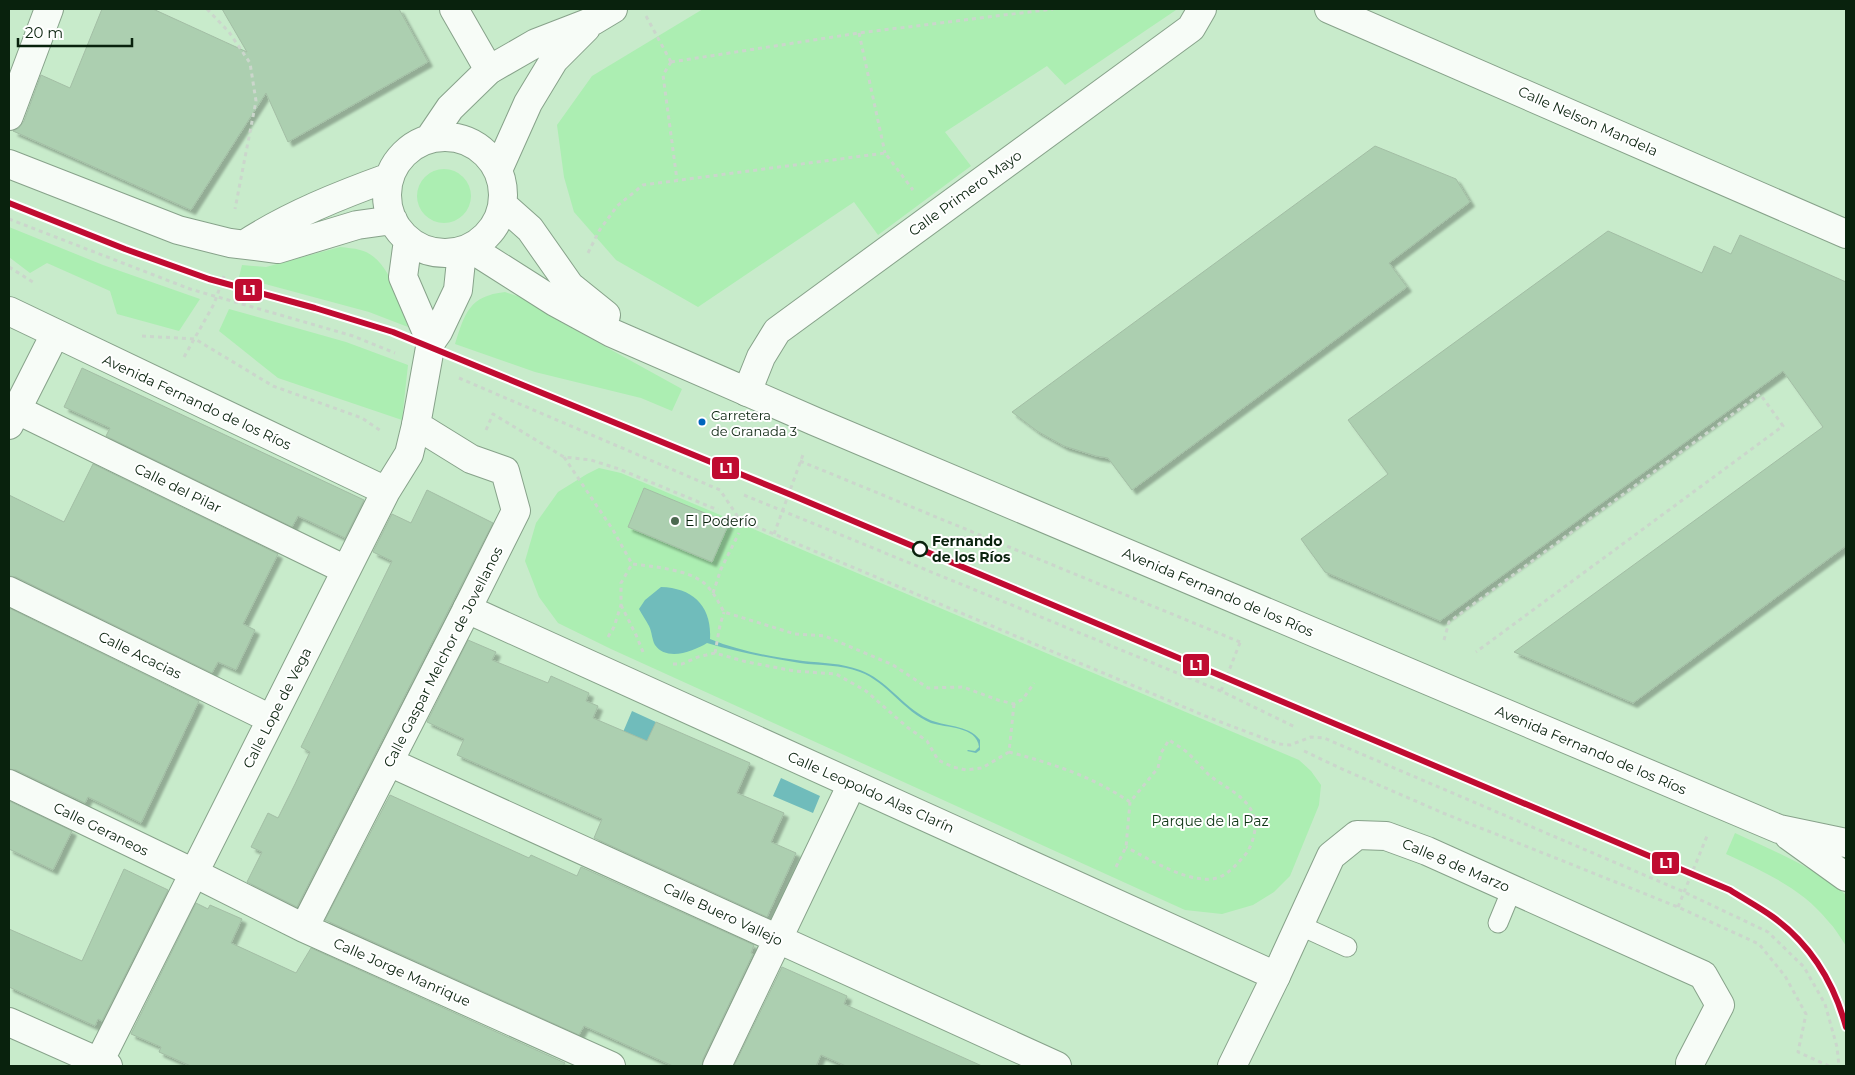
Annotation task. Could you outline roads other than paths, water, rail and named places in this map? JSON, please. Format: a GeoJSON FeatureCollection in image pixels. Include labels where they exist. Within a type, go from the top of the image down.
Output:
{"type":"FeatureCollection","features":[{"type":"Feature","properties":{"kind":"street"},"geometry":{"type":"LineString","coordinates":[[9,116],[49,9]]}},
{"type":"Feature","properties":{"kind":"street"},"geometry":{"type":"LineString","coordinates":[[454,9],[489,70]]}},
{"type":"Feature","properties":{"kind":"street","name":"Calle Primero Mayo"},"geometry":{"type":"LineString","coordinates":[[746,392],[760,357],[777,331],[1191,28],[1202,9]]}},
{"type":"Feature","properties":{"kind":"street","name":"Calle Nelson Mandela"},"geometry":{"type":"LineString","coordinates":[[1330,9],[1846,234]]}},
{"type":"Feature","properties":{"kind":"street"},"geometry":{"type":"LineString","coordinates":[[429,139],[450,108],[489,70],[536,43],[603,15]]}},
{"type":"Feature","properties":{"kind":"street"},"geometry":{"type":"LineString","coordinates":[[498,170],[528,103],[554,60],[603,15]]}},
{"type":"Feature","properties":{"kind":"street"},"geometry":{"type":"LineString","coordinates":[[9,164],[178,230],[216,240],[278,248],[357,225],[400,230],[433,252],[443,254],[466,250],[482,241],[492,231],[499,219],[503,205],[503,187],[498,170],[490,158],[479,148],[468,142],[455,138],[429,139],[412,147],[403,155],[390,177],[387,200],[400,230],[403,277],[431,342]]}},
{"type":"Feature","properties":{"kind":"street"},"geometry":{"type":"LineString","coordinates":[[245,244],[269,228],[344,193],[390,177]]}},
{"type":"Feature","properties":{"kind":"street","name":"Avenida Fernando de los Ríos"},"geometry":{"type":"LineString","coordinates":[[503,205],[530,229],[570,286],[617,324],[658,352]]}},
{"type":"Feature","properties":{"kind":"street","name":"Avenida Fernando de los Ríos"},"geometry":{"type":"LineString","coordinates":[[466,250],[612,333],[746,392],[1780,829],[1846,844]]}},
{"type":"Feature","properties":{"kind":"street","name":"Calle Lope de Vega"},"geometry":{"type":"LineString","coordinates":[[101,1065],[194,873],[346,570],[386,491],[409,454],[431,342],[438,332],[458,290],[466,250]]}},
{"type":"Feature","properties":{"kind":"street","name":"Avenida Fernando de los Ríos"},"geometry":{"type":"LineString","coordinates":[[9,312],[386,491]]}},
{"type":"Feature","properties":{"kind":"street"},"geometry":{"type":"LineString","coordinates":[[11,414],[55,334]]}},
{"type":"Feature","properties":{"kind":"street","name":"Calle del Pilar"},"geometry":{"type":"LineString","coordinates":[[11,414],[346,570]]}},
{"type":"Feature","properties":{"kind":"street","name":"Calle Gaspar Melchor de Jovellanos"},"geometry":{"type":"LineString","coordinates":[[304,928],[516,511],[505,471],[471,459],[416,425]]}},
{"type":"Feature","properties":{"kind":"street","name":"Calle Acacias"},"geometry":{"type":"LineString","coordinates":[[9,592],[271,719]]}},
{"type":"Feature","properties":{"kind":"street","name":"Calle Leopoldo Alas Clarín"},"geometry":{"type":"LineString","coordinates":[[467,609],[1276,976]]}},
{"type":"Feature","properties":{"kind":"street","name":"Calle Buero Vallejo"},"geometry":{"type":"LineString","coordinates":[[389,762],[1057,1066]]}},
{"type":"Feature","properties":{"kind":"street","name":"Calle Geraneos"},"geometry":{"type":"LineString","coordinates":[[9,784],[194,873]]}},
{"type":"Feature","properties":{"kind":"street"},"geometry":{"type":"LineString","coordinates":[[717,1066],[852,784]]}},
{"type":"Feature","properties":{"kind":"street","name":"Avenida Fernando de los Ríos"},"geometry":{"type":"LineString","coordinates":[[1780,829],[1846,877]]}},
{"type":"Feature","properties":{"kind":"street","name":"Calle 8 de Marzo"},"geometry":{"type":"LineString","coordinates":[[1232,1066],[1276,976],[1330,856],[1357,835],[1386,836],[1427,851],[1703,975],[1720,1005],[1690,1063]]}},
{"type":"Feature","properties":{"kind":"street","name":"Calle Jorge Manrique"},"geometry":{"type":"LineString","coordinates":[[194,873],[304,928],[611,1066]]}},
{"type":"Feature","properties":{"kind":"street"},"geometry":{"type":"LineString","coordinates":[[9,1022],[101,1065]]}},
{"type":"Feature","properties":{"kind":"lane"},"geometry":{"type":"LineString","coordinates":[[1498,923],[1512,889]]}},
{"type":"Feature","properties":{"kind":"lane"},"geometry":{"type":"LineString","coordinates":[[1299,925],[1347,947]]}},
{"type":"Feature","properties":{"kind":"water"},"geometry":{"type":"Polygon","coordinates":[[[661,587],[682,591],[698,601],[708,617],[710,639],[756,653],[839,665],[860,670],[878,680],[919,714],[934,722],[962,728],[975,735],[980,740],[980,750],[976,753],[967,751],[975,751],[979,747],[977,740],[967,731],[931,723],[921,718],[879,682],[853,669],[777,659],[707,643],[688,652],[673,654],[660,650],[655,645],[649,626],[639,609],[645,600],[661,587]]]}},
{"type":"Feature","properties":{"kind":"water"},"geometry":{"type":"Polygon","coordinates":[[[632,711],[656,722],[639,760],[618,744],[632,711]]]}},
{"type":"Feature","properties":{"kind":"water"},"geometry":{"type":"Polygon","coordinates":[[[781,778],[820,796],[813,813],[773,796],[781,778]]]}},
{"type":"Feature","properties":{"kind":"place","name":"Carretera de Granada 3"},"geometry":{"type":"Point","coordinates":[702,422]}},
{"type":"Feature","properties":{"kind":"place","name":"El Poderío"},"geometry":{"type":"Point","coordinates":[675,521]}},
{"type":"Feature","properties":{"kind":"place","name":"Fernando de los Ríos"},"geometry":{"type":"Point","coordinates":[920,549]}},
{"type":"Feature","properties":{"kind":"park label","name":"Parque de la Paz"},"geometry":{"type":"Point","coordinates":[1210,821]}}]}
